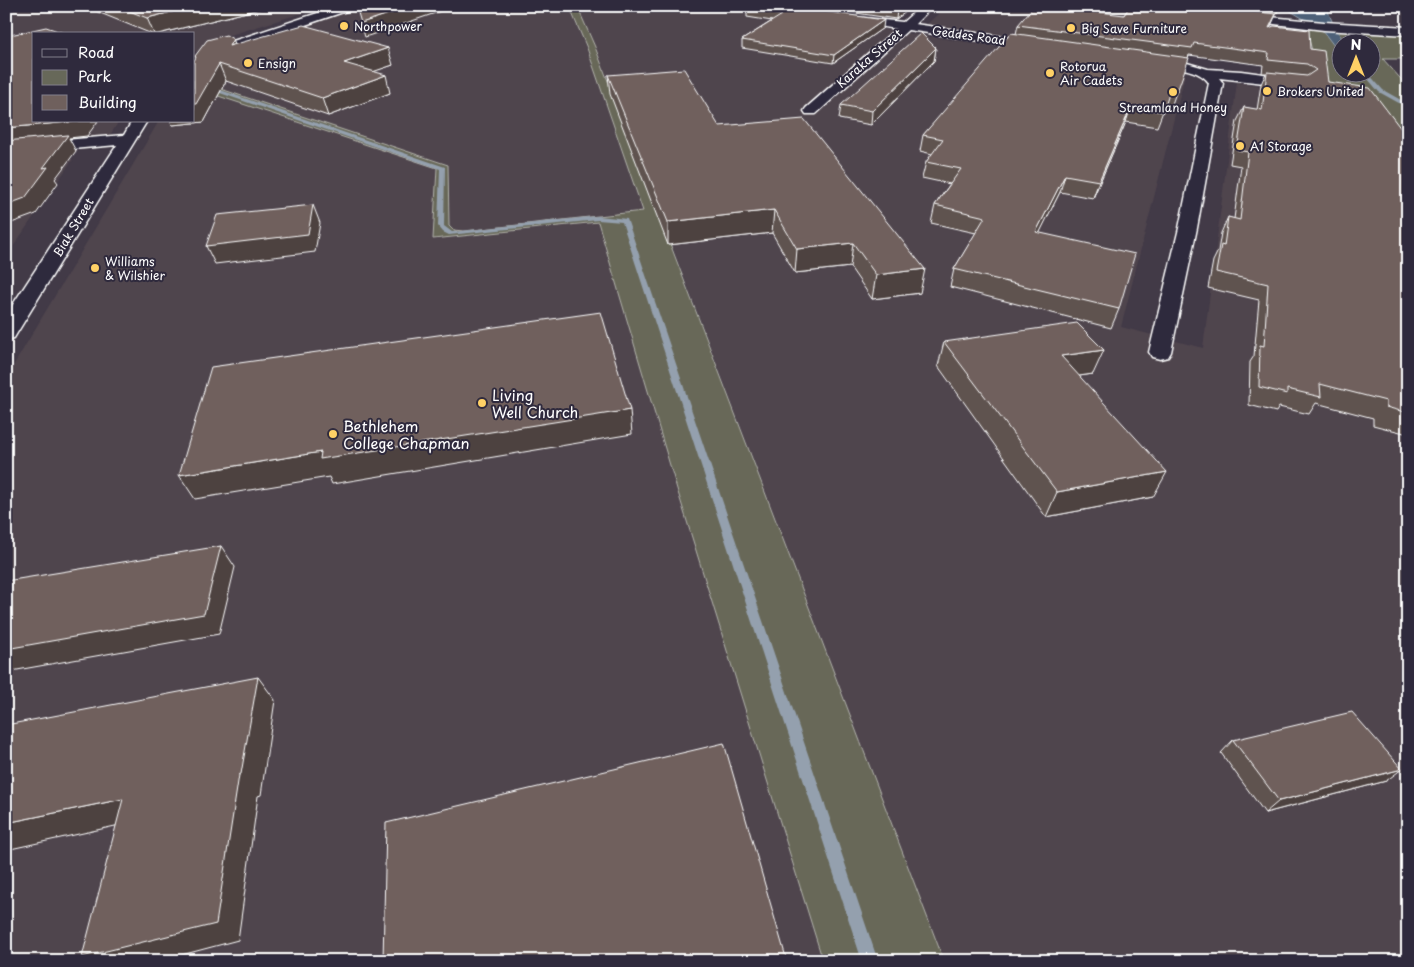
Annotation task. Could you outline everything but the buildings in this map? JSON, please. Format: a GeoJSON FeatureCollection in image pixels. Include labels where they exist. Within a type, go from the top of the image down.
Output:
{"type":"FeatureCollection","features":[{"type":"Feature","properties":{"kind":"street"},"geometry":{"type":"LineString","coordinates":[[223,51],[351,6]]}},
{"type":"Feature","properties":{"kind":"street","name":"Karaka Street"},"geometry":{"type":"LineString","coordinates":[[810,110],[928,6]]}},
{"type":"Feature","properties":{"kind":"street"},"geometry":{"type":"LineString","coordinates":[[1227,13],[1408,31]]}},
{"type":"Feature","properties":{"kind":"street","name":"Geddes Road"},"geometry":{"type":"LineString","coordinates":[[832,16],[1059,48]]}},
{"type":"Feature","properties":{"kind":"street"},"geometry":{"type":"LineString","coordinates":[[1349,24],[1408,24]]}},
{"type":"Feature","properties":{"kind":"street"},"geometry":{"type":"LineString","coordinates":[[1136,59],[1189,67],[1208,73],[1241,75],[1301,84]]}},
{"type":"Feature","properties":{"kind":"street"},"geometry":{"type":"LineString","coordinates":[[1160,352],[1188,228],[1216,83],[1208,73]]}},
{"type":"Feature","properties":{"kind":"street","name":"Biak Street"},"geometry":{"type":"LineString","coordinates":[[6,333],[15,307],[139,122]]}},
{"type":"Feature","properties":{"kind":"street"},"geometry":{"type":"LineString","coordinates":[[6,150],[127,139]]}},
{"type":"Feature","properties":{"kind":"shaded area"},"geometry":{"type":"Polygon","coordinates":[[[6,6],[325,6],[214,40],[202,51],[195,52],[195,32],[32,32],[32,122],[118,122],[110,135],[6,143],[6,6]]]}},
{"type":"Feature","properties":{"kind":"shaded area"},"geometry":{"type":"Polygon","coordinates":[[[359,6],[569,6],[587,48],[643,211],[464,231],[453,230],[449,226],[448,165],[195,80],[195,74],[296,30],[359,6]]]}},
{"type":"Feature","properties":{"kind":"shaded area"},"geometry":{"type":"Polygon","coordinates":[[[577,6],[743,6],[741,8],[1185,75],[1121,327],[1203,348],[1237,82],[1364,101],[1408,166],[1408,961],[944,961],[658,209],[595,47],[577,6]]]}},
{"type":"Feature","properties":{"kind":"shaded area"},"geometry":{"type":"Polygon","coordinates":[[[947,6],[1115,6],[1162,12],[1143,56],[926,25],[947,6]]]}},
{"type":"Feature","properties":{"kind":"shaded area"},"geometry":{"type":"Polygon","coordinates":[[[195,88],[437,168],[434,239],[598,222],[677,489],[823,961],[6,961],[6,378],[158,122],[195,122],[195,88]]]}},
{"type":"Feature","properties":{"kind":"shaded area"},"geometry":{"type":"Polygon","coordinates":[[[73,159],[6,257],[6,165],[73,159]]]}},
{"type":"Feature","properties":{"kind":"green space"},"geometry":{"type":"Polygon","coordinates":[[[569,6],[577,6],[595,47],[944,961],[823,961],[677,489],[598,222],[433,239],[437,168],[195,88],[195,80],[448,165],[449,226],[453,230],[464,231],[643,211],[587,48],[569,6]]]}},
{"type":"Feature","properties":{"kind":"green space"},"geometry":{"type":"Polygon","coordinates":[[[1306,29],[1357,32],[1332,32],[1332,82],[1382,82],[1382,33],[1408,35],[1408,59],[1383,59],[1408,87],[1408,166],[1323,95],[1306,29]]]}},
{"type":"Feature","properties":{"kind":"water"},"geometry":{"type":"Polygon","coordinates":[[[1293,6],[1327,6],[1329,15],[1338,32],[1332,32],[1332,43],[1322,30],[1289,10],[1293,6]]]}},
{"type":"Feature","properties":{"kind":"waterway"},"geometry":{"type":"LineString","coordinates":[[195,82],[443,168],[441,226],[451,234],[598,218],[625,220],[870,961]]}},
{"type":"Feature","properties":{"kind":"waterway"},"geometry":{"type":"LineString","coordinates":[[1373,82],[1381,91],[1408,106]]}},
{"type":"Feature","properties":{"kind":"place","name":"Northpower"},"geometry":{"type":"Point","coordinates":[344,26]}},
{"type":"Feature","properties":{"kind":"place","name":"Big Save Furniture"},"geometry":{"type":"Point","coordinates":[1071,28]}},
{"type":"Feature","properties":{"kind":"place","name":"Ensign"},"geometry":{"type":"Point","coordinates":[248,63]}},
{"type":"Feature","properties":{"kind":"place","name":"Rotorua Air Cadets"},"geometry":{"type":"Point","coordinates":[1050,73]}},
{"type":"Feature","properties":{"kind":"place","name":"Brokers United"},"geometry":{"type":"Point","coordinates":[1267,91]}},
{"type":"Feature","properties":{"kind":"place","name":"Streamland Honey"},"geometry":{"type":"Point","coordinates":[1173,92]}},
{"type":"Feature","properties":{"kind":"place","name":"A1 Storage"},"geometry":{"type":"Point","coordinates":[1240,146]}},
{"type":"Feature","properties":{"kind":"place","name":"Williams & Wilshier"},"geometry":{"type":"Point","coordinates":[95,268]}},
{"type":"Feature","properties":{"kind":"place","name":"Living Well Church"},"geometry":{"type":"Point","coordinates":[482,403]}},
{"type":"Feature","properties":{"kind":"place","name":"Bethlehem College Chapman"},"geometry":{"type":"Point","coordinates":[333,434]}}]}
